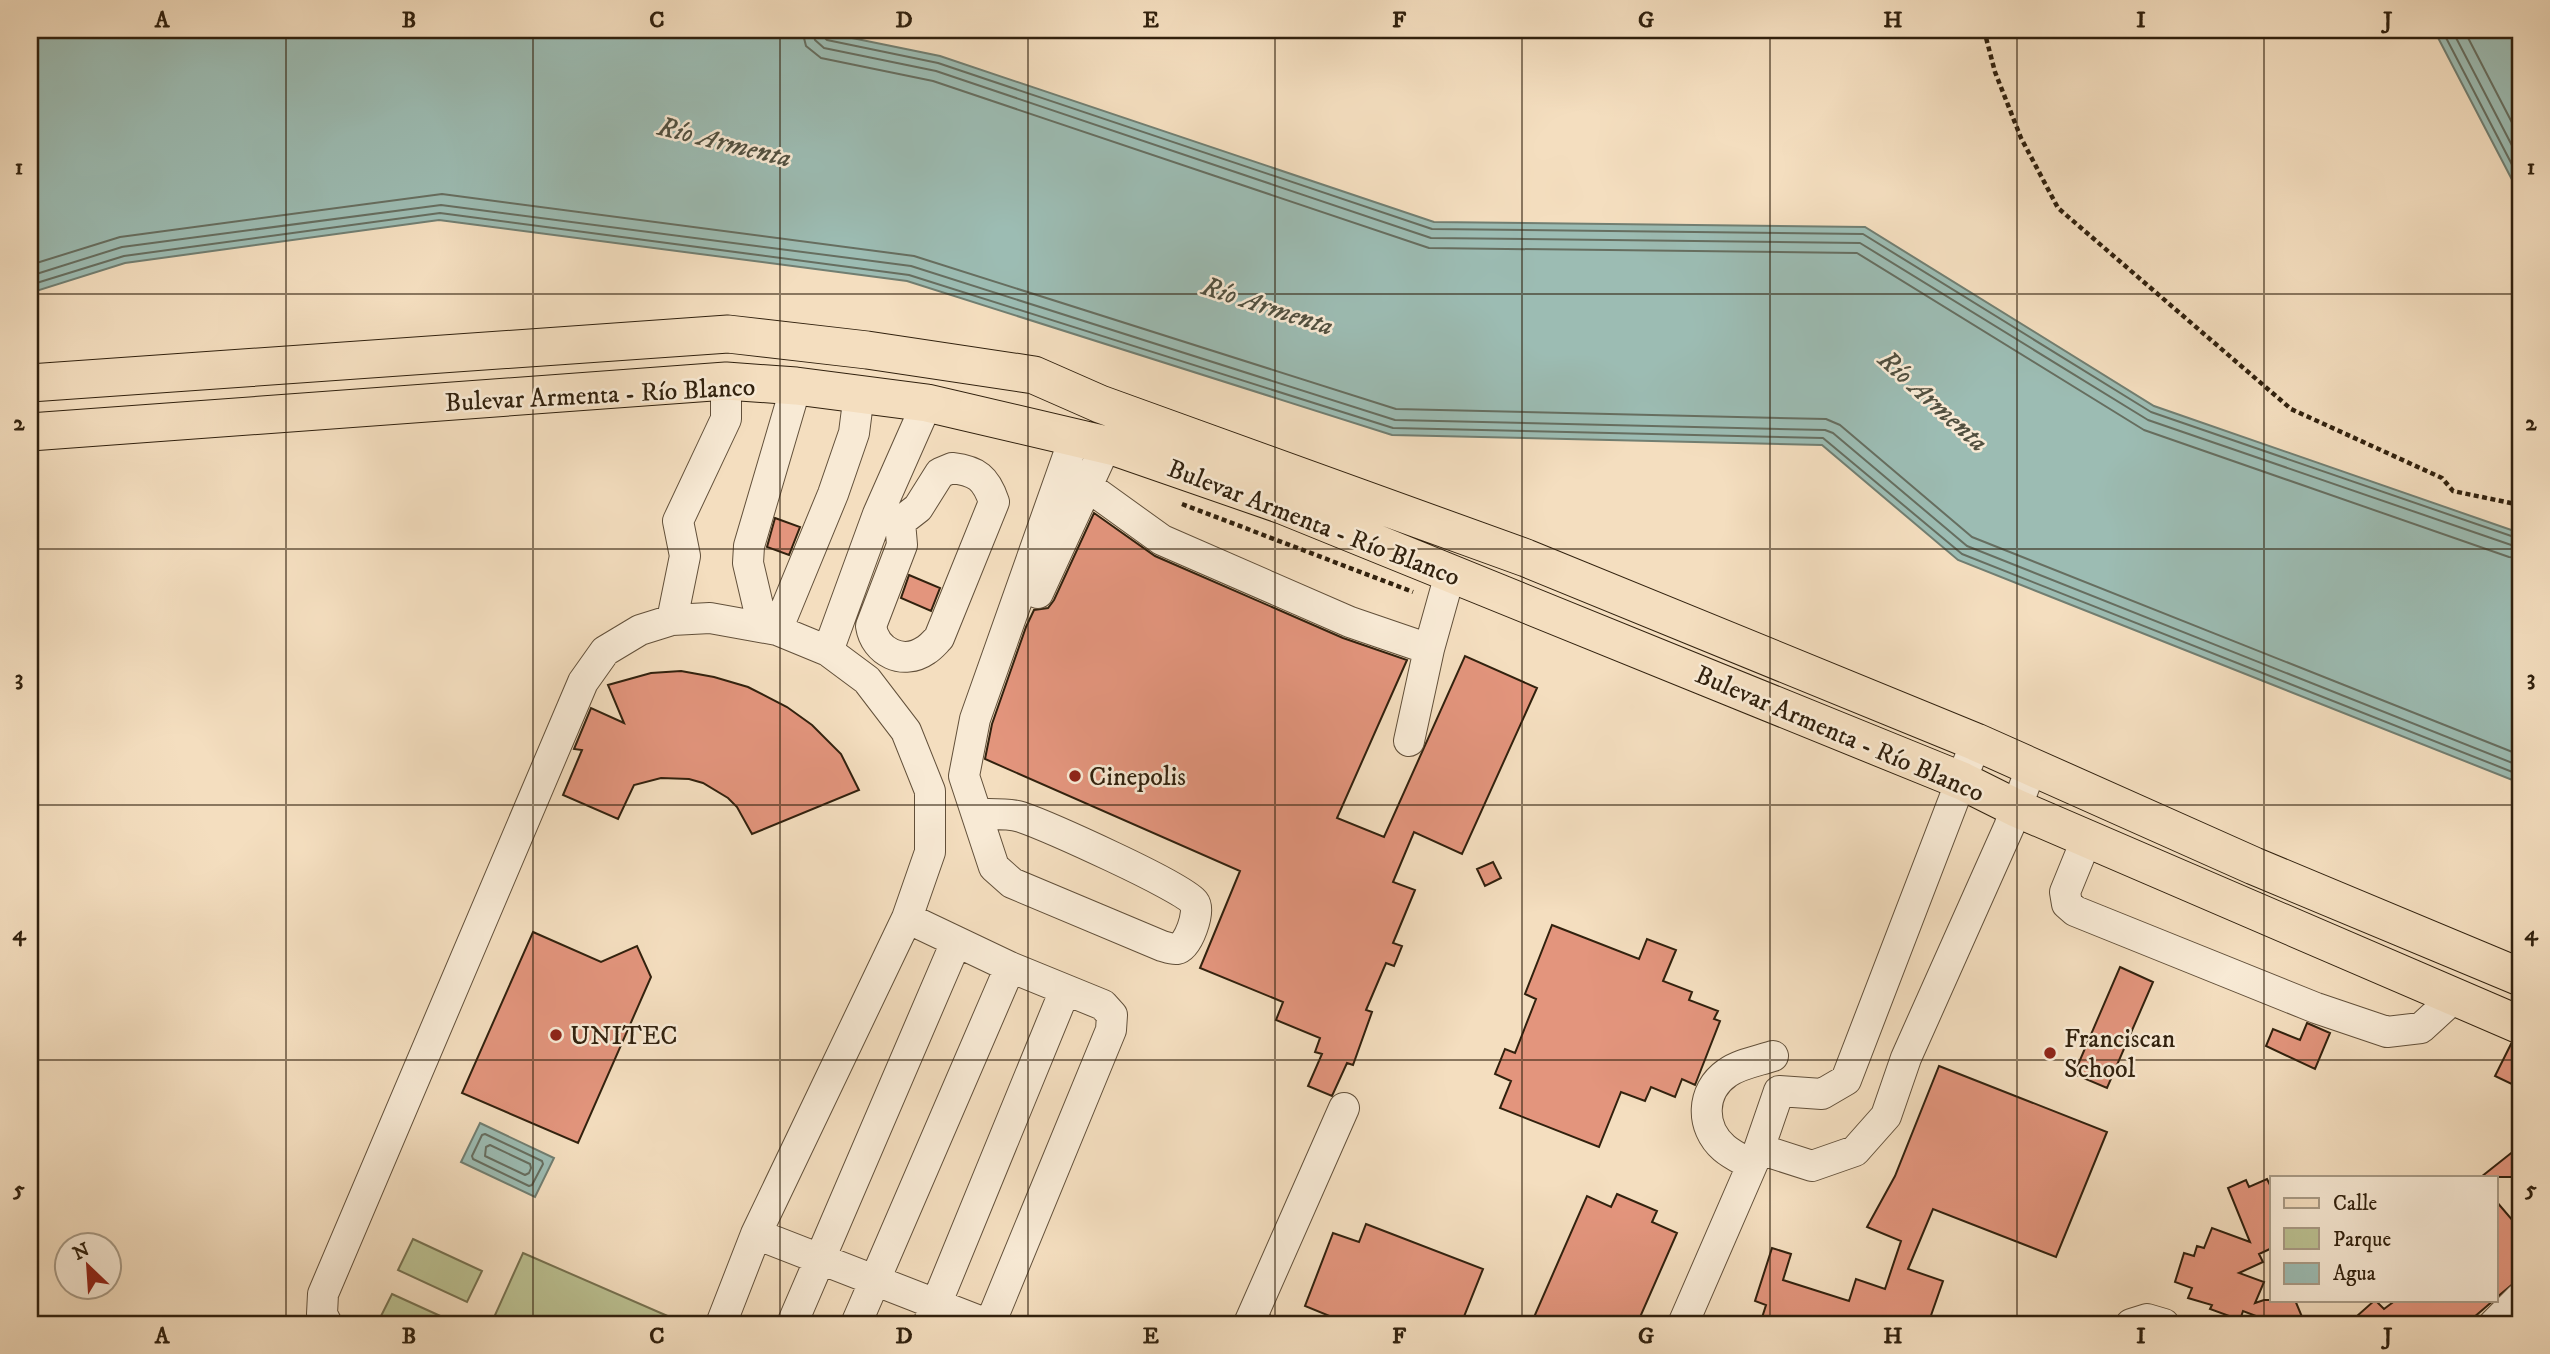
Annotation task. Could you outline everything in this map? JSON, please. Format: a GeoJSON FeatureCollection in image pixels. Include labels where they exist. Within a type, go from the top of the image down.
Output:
{"type":"FeatureCollection","features":[{"type":"Feature","properties":{"kind":"main road","name":"Bulevar Armenta - Río Blanco"},"geometry":{"type":"LineString","coordinates":[[30,383],[728,334],[867,350],[1034,375],[1100,404],[1526,558],[1976,742],[2254,866],[2520,977]]}},
{"type":"Feature","properties":{"kind":"main road","name":"Bulevar Armenta - Río Blanco"},"geometry":{"type":"LineString","coordinates":[[30,432],[726,382],[828,390],[927,403],[1090,442],[1282,505],[1962,781],[2016,808],[2520,1025]]}},
{"type":"Feature","properties":{"kind":"main road"},"geometry":{"type":"LineString","coordinates":[[828,390],[845,382],[1027,409],[1100,404]]}},
{"type":"Feature","properties":{"kind":"main road"},"geometry":{"type":"LineString","coordinates":[[1560,618],[1569,607],[1599,610],[1803,690],[1829,694],[1842,687]]}},
{"type":"Feature","properties":{"kind":"main road"},"geometry":{"type":"LineString","coordinates":[[2087,838],[2093,833],[2113,832],[2239,883],[2246,880],[2254,866]]}},
{"type":"Feature","properties":{"kind":"street"},"geometry":{"type":"LineString","coordinates":[[672,620],[685,556],[678,521],[726,419],[726,382]]}},
{"type":"Feature","properties":{"kind":"street"},"geometry":{"type":"LineString","coordinates":[[770,628],[833,494],[854,433],[828,390]]}},
{"type":"Feature","properties":{"kind":"street"},"geometry":{"type":"LineString","coordinates":[[770,628],[748,563],[749,546],[828,390]]}},
{"type":"Feature","properties":{"kind":"street"},"geometry":{"type":"LineString","coordinates":[[828,651],[889,518],[927,403]]}},
{"type":"Feature","properties":{"kind":"street"},"geometry":{"type":"LineString","coordinates":[[971,734],[982,724],[1087,486],[1090,442]]}},
{"type":"Feature","properties":{"kind":"street"},"geometry":{"type":"LineString","coordinates":[[978,814],[1019,816],[1159,879],[1194,902],[1196,919],[1183,946],[1177,949],[1162,947],[1012,883],[994,867],[964,776],[971,734],[1090,442]]}},
{"type":"Feature","properties":{"kind":"street"},"geometry":{"type":"LineString","coordinates":[[833,494],[889,518],[902,545],[871,625],[873,639],[881,649],[894,656],[909,657],[926,650],[939,638],[995,502],[989,486],[976,474],[952,468],[940,473],[918,508],[889,518]]}},
{"type":"Feature","properties":{"kind":"street"},"geometry":{"type":"LineString","coordinates":[[1087,486],[1162,540],[1350,622],[1429,649]]}},
{"type":"Feature","properties":{"kind":"street"},"geometry":{"type":"LineString","coordinates":[[1409,741],[1429,649],[1450,573]]}},
{"type":"Feature","properties":{"kind":"street"},"geometry":{"type":"LineString","coordinates":[[327,1324],[322,1314],[323,1294],[583,682],[605,651],[639,630],[672,620],[710,618],[770,628],[828,651],[867,680],[906,731],[930,791],[930,852],[907,918],[756,1234],[721,1324]]}},
{"type":"Feature","properties":{"kind":"street"},"geometry":{"type":"LineString","coordinates":[[1684,1324],[1756,1157],[1779,1091],[1822,1094],[1846,1080],[1976,742]]}},
{"type":"Feature","properties":{"kind":"street"},"geometry":{"type":"LineString","coordinates":[[1773,1056],[1728,1072],[1713,1085],[1707,1098],[1711,1130],[1719,1144],[1726,1151],[1812,1166],[1855,1151],[1886,1116],[1906,1058],[2032,766]]}},
{"type":"Feature","properties":{"kind":"street"},"geometry":{"type":"LineString","coordinates":[[2087,838],[2065,892],[2067,904],[2075,911],[2303,1003],[2387,1032],[2421,1028],[2445,1006],[2449,994]]}},
{"type":"Feature","properties":{"kind":"street"},"geometry":{"type":"LineString","coordinates":[[756,1234],[876,1280],[932,1314],[988,1324],[1111,1030],[1112,1015],[1103,1005],[1010,967],[907,918]]}},
{"type":"Feature","properties":{"kind":"street"},"geometry":{"type":"LineString","coordinates":[[792,1324],[956,942]]}},
{"type":"Feature","properties":{"kind":"street"},"geometry":{"type":"LineString","coordinates":[[856,1324],[1010,967]]}},
{"type":"Feature","properties":{"kind":"street"},"geometry":{"type":"LineString","coordinates":[[932,1314],[1065,990]]}},
{"type":"Feature","properties":{"kind":"street"},"geometry":{"type":"LineString","coordinates":[[1258,1324],[1250,1321],[1344,1108]]}},
{"type":"Feature","properties":{"kind":"street"},"geometry":{"type":"LineString","coordinates":[[2494,1324],[2520,1298]]}},
{"type":"Feature","properties":{"kind":"street"},"geometry":{"type":"LineString","coordinates":[[2132,1324],[2147,1319],[2164,1324]]}},
{"type":"Feature","properties":{"kind":"path"},"geometry":{"type":"LineString","coordinates":[[1984,30],[1995,72],[2021,138],[2058,208],[2291,409],[2442,478],[2453,491],[2520,505]]}},
{"type":"Feature","properties":{"kind":"green space"},"geometry":{"type":"Polygon","coordinates":[[[413,1239],[482,1271],[467,1302],[398,1270],[413,1239]]]}},
{"type":"Feature","properties":{"kind":"green space"},"geometry":{"type":"Polygon","coordinates":[[[523,1253],[686,1324],[491,1324],[523,1253]]]}},
{"type":"Feature","properties":{"kind":"green space"},"geometry":{"type":"Polygon","coordinates":[[[392,1294],[458,1324],[377,1324],[392,1294]]]}},
{"type":"Feature","properties":{"kind":"water","name":"Río Armenta"},"geometry":{"type":"Polygon","coordinates":[[[30,30],[813,30],[940,56],[1434,222],[1865,227],[2154,406],[2520,533],[2520,783],[1958,560],[1822,445],[1392,435],[907,281],[439,220],[125,263],[30,293],[30,30]]]}},
{"type":"Feature","properties":{"kind":"water"},"geometry":{"type":"Polygon","coordinates":[[[2434,30],[2520,30],[2520,195],[2434,30]]]}},
{"type":"Feature","properties":{"kind":"water"},"geometry":{"type":"Polygon","coordinates":[[[480,1123],[554,1158],[535,1197],[461,1162],[480,1123]]]}},
{"type":"Feature","properties":{"kind":"building"},"geometry":{"type":"Polygon","coordinates":[[[1094,513],[1155,556],[1343,638],[1407,660],[1337,818],[1384,837],[1465,656],[1537,688],[1462,854],[1414,832],[1393,882],[1415,890],[1393,943],[1402,946],[1394,966],[1386,963],[1366,1010],[1372,1012],[1353,1065],[1347,1063],[1332,1096],[1308,1086],[1322,1054],[1315,1052],[1320,1038],[1276,1020],[1283,1002],[1200,968],[1240,871],[985,759],[992,724],[1026,627],[1034,610],[1048,608],[1054,600],[1094,513]]]}},
{"type":"Feature","properties":{"kind":"building"},"geometry":{"type":"Polygon","coordinates":[[[775,518],[800,527],[789,555],[767,547],[775,518]]]}},
{"type":"Feature","properties":{"kind":"building"},"geometry":{"type":"Polygon","coordinates":[[[909,575],[940,588],[931,611],[901,598],[909,575]]]}},
{"type":"Feature","properties":{"kind":"building"},"geometry":{"type":"Polygon","coordinates":[[[681,671],[748,687],[787,707],[812,725],[841,754],[859,790],[752,834],[737,807],[728,798],[703,783],[689,779],[661,778],[634,785],[618,819],[563,795],[582,750],[574,749],[591,708],[624,723],[608,685],[651,673],[681,671]]]}},
{"type":"Feature","properties":{"kind":"building"},"geometry":{"type":"Polygon","coordinates":[[[1493,862],[1501,878],[1485,886],[1477,869],[1493,862]]]}},
{"type":"Feature","properties":{"kind":"building"},"geometry":{"type":"Polygon","coordinates":[[[1552,925],[1639,959],[1647,939],[1676,950],[1663,981],[1692,992],[1689,1000],[1718,1011],[1714,1019],[1720,1021],[1695,1085],[1682,1079],[1675,1097],[1651,1087],[1645,1101],[1621,1092],[1599,1147],[1500,1108],[1511,1081],[1495,1074],[1505,1049],[1515,1053],[1536,999],[1525,994],[1552,925]]]}},
{"type":"Feature","properties":{"kind":"building","name":"UNITEC"},"geometry":{"type":"Polygon","coordinates":[[[533,932],[601,962],[637,946],[651,977],[578,1143],[462,1093],[533,932]]]}},
{"type":"Feature","properties":{"kind":"building"},"geometry":{"type":"Polygon","coordinates":[[[2120,967],[2153,982],[2107,1088],[2074,1074],[2120,967]]]}},
{"type":"Feature","properties":{"kind":"building"},"geometry":{"type":"Polygon","coordinates":[[[2307,1023],[2330,1033],[2315,1069],[2266,1046],[2273,1029],[2300,1040],[2307,1023]]]}},
{"type":"Feature","properties":{"kind":"building"},"geometry":{"type":"Polygon","coordinates":[[[2511,1044],[2520,1046],[2520,1088],[2495,1076],[2511,1044]]]}},
{"type":"Feature","properties":{"kind":"building"},"geometry":{"type":"Polygon","coordinates":[[[1939,1066],[2107,1132],[2056,1257],[1933,1209],[1908,1269],[1943,1281],[1928,1324],[1760,1324],[1766,1305],[1755,1301],[1772,1248],[1791,1254],[1783,1280],[1849,1301],[1856,1279],[1885,1289],[1901,1241],[1867,1227],[1895,1176],[1939,1066]]]}},
{"type":"Feature","properties":{"kind":"building"},"geometry":{"type":"Polygon","coordinates":[[[2520,1146],[2520,1171],[2512,1177],[2482,1176],[2520,1146]]]}},
{"type":"Feature","properties":{"kind":"building"},"geometry":{"type":"Polygon","coordinates":[[[2267,1179],[2270,1185],[2270,1249],[2259,1254],[2263,1262],[2239,1273],[2264,1282],[2255,1303],[2264,1300],[2296,1302],[2305,1324],[2277,1324],[2243,1311],[2240,1320],[2210,1309],[2212,1305],[2188,1298],[2192,1288],[2175,1282],[2184,1253],[2194,1256],[2197,1246],[2204,1248],[2212,1228],[2250,1242],[2228,1188],[2246,1180],[2249,1187],[2267,1179]]]}},
{"type":"Feature","properties":{"kind":"building"},"geometry":{"type":"Polygon","coordinates":[[[1617,1194],[1657,1211],[1652,1222],[1677,1233],[1637,1324],[1531,1324],[1587,1196],[1611,1207],[1617,1194]]]}},
{"type":"Feature","properties":{"kind":"building"},"geometry":{"type":"Polygon","coordinates":[[[2498,1203],[2520,1229],[2520,1278],[2498,1296],[2498,1203]]]}},
{"type":"Feature","properties":{"kind":"building"},"geometry":{"type":"Polygon","coordinates":[[[1366,1224],[1483,1269],[1461,1324],[1335,1324],[1337,1319],[1305,1306],[1333,1233],[1359,1242],[1366,1224]]]}},
{"type":"Feature","properties":{"kind":"building"},"geometry":{"type":"Polygon","coordinates":[[[2373,1302],[2377,1302],[2384,1309],[2393,1302],[2492,1302],[2466,1324],[2348,1324],[2373,1302]]]}},
{"type":"Feature","properties":{"kind":"place","name":"Cinepolis"},"geometry":{"type":"Point","coordinates":[1075,776]}},
{"type":"Feature","properties":{"kind":"place","name":"UNITEC"},"geometry":{"type":"Point","coordinates":[556,1035]}},
{"type":"Feature","properties":{"kind":"place","name":"Franciscan School"},"geometry":{"type":"Point","coordinates":[2050,1053]}}]}
